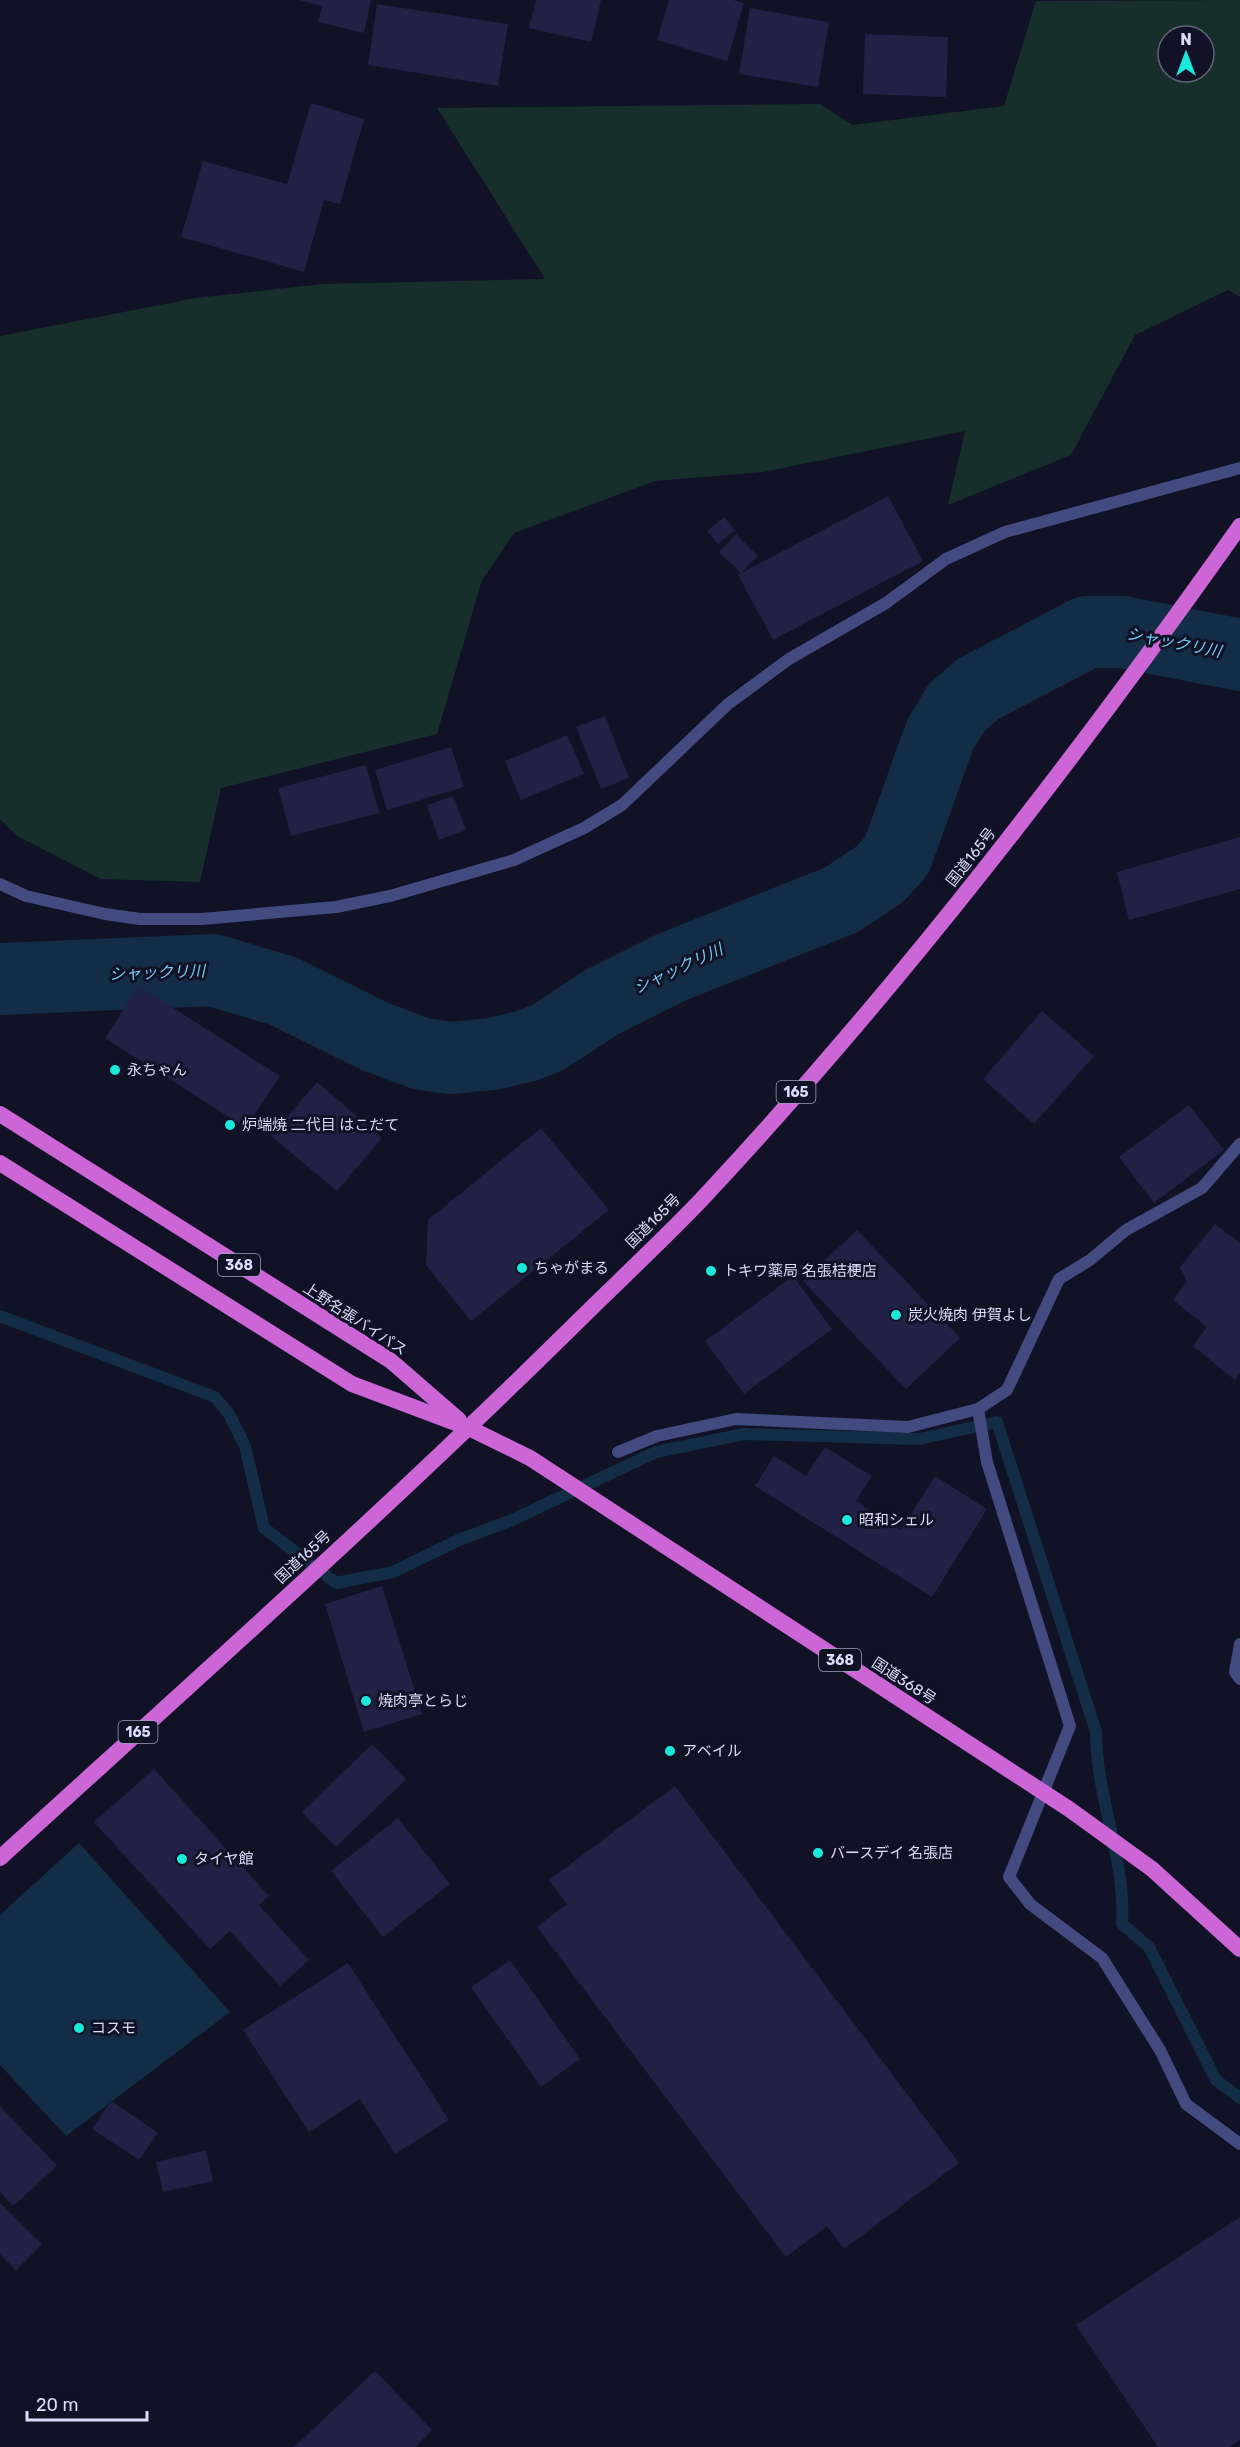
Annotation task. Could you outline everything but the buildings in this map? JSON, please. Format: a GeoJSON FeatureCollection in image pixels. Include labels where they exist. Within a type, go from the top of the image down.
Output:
{"type":"FeatureCollection","features":[{"type":"Feature","properties":{"kind":"highway","name":"国道165号"},"geometry":{"type":"LineString","coordinates":[[0,1858],[469,1428],[708,1191],[974,884],[1093,730],[1240,526]]}},
{"type":"Feature","properties":{"kind":"highway","name":"上野名張バイパス"},"geometry":{"type":"LineString","coordinates":[[0,1114],[391,1361],[469,1428]]}},
{"type":"Feature","properties":{"kind":"highway","name":"368"},"geometry":{"type":"LineString","coordinates":[[0,1163],[352,1384],[469,1428]]}},
{"type":"Feature","properties":{"kind":"highway","name":"国道368号"},"geometry":{"type":"LineString","coordinates":[[469,1428],[530,1458],[1069,1809],[1152,1869],[1240,1949]]}},
{"type":"Feature","properties":{"kind":"street"},"geometry":{"type":"LineString","coordinates":[[0,884],[26,896],[105,914],[140,919],[202,919],[336,907],[390,896],[514,860],[584,828],[622,805],[737,698],[789,659],[886,603],[945,560],[1005,532],[1240,468]]}},
{"type":"Feature","properties":{"kind":"street"},"geometry":{"type":"LineString","coordinates":[[618,1452],[657,1436],[736,1419],[908,1427],[978,1412],[1007,1390],[1059,1278],[1090,1260],[1126,1230],[1202,1188],[1240,1144]]}},
{"type":"Feature","properties":{"kind":"street"},"geometry":{"type":"LineString","coordinates":[[978,1412],[987,1462],[1070,1726],[1010,1877],[1030,1904],[1102,1958],[1160,2050],[1186,2104],[1240,2145]]}},
{"type":"Feature","properties":{"kind":"street"},"geometry":{"type":"LineString","coordinates":[[1240,1644],[1235,1672],[1240,1679]]}},
{"type":"Feature","properties":{"kind":"green space"},"geometry":{"type":"Polygon","coordinates":[[[1240,0],[1240,297],[1228,290],[1135,335],[1071,455],[948,505],[965,431],[763,472],[655,481],[514,533],[482,580],[437,734],[221,788],[200,882],[101,879],[17,836],[0,819],[0,336],[196,298],[323,284],[545,279],[437,108],[820,104],[853,125],[1004,106],[1036,1],[1240,0]]]}},
{"type":"Feature","properties":{"kind":"water"},"geometry":{"type":"Polygon","coordinates":[[[79,1843],[230,2012],[66,2136],[0,2065],[0,1915],[79,1843]]]}},
{"type":"Feature","properties":{"kind":"waterway","name":"シャックリ川"},"geometry":{"type":"LineString","coordinates":[[0,979],[213,970],[283,991],[374,1036],[422,1054],[451,1058],[493,1054],[526,1046],[547,1038],[602,1002],[672,967],[841,900],[880,874],[897,855],[940,735],[956,708],[978,689],[1087,632],[1123,632],[1240,655]]}},
{"type":"Feature","properties":{"kind":"waterway"},"geometry":{"type":"LineString","coordinates":[[0,1316],[215,1397],[229,1414],[245,1446],[264,1528],[336,1583],[393,1572],[461,1539],[510,1521],[656,1452],[744,1434],[919,1439],[997,1422],[1096,1732],[1097,1756],[1120,1876],[1122,1924],[1149,1947],[1216,2080],[1240,2098]]}},
{"type":"Feature","properties":{"kind":"place","name":"永ちゃん"},"geometry":{"type":"Point","coordinates":[115,1070]}},
{"type":"Feature","properties":{"kind":"place","name":"炉端焼 二代目 はこだて"},"geometry":{"type":"Point","coordinates":[230,1125]}},
{"type":"Feature","properties":{"kind":"place","name":"ちゃがまる"},"geometry":{"type":"Point","coordinates":[522,1268]}},
{"type":"Feature","properties":{"kind":"place","name":"トキワ薬局 名張桔梗店"},"geometry":{"type":"Point","coordinates":[711,1271]}},
{"type":"Feature","properties":{"kind":"place","name":"炭火焼肉 伊賀よし"},"geometry":{"type":"Point","coordinates":[896,1315]}},
{"type":"Feature","properties":{"kind":"place","name":"昭和シェル"},"geometry":{"type":"Point","coordinates":[847,1520]}},
{"type":"Feature","properties":{"kind":"place","name":"焼肉亭とらじ"},"geometry":{"type":"Point","coordinates":[366,1701]}},
{"type":"Feature","properties":{"kind":"place","name":"アベイル"},"geometry":{"type":"Point","coordinates":[670,1751]}},
{"type":"Feature","properties":{"kind":"place","name":"バースデイ 名張店"},"geometry":{"type":"Point","coordinates":[818,1853]}},
{"type":"Feature","properties":{"kind":"place","name":"タイヤ館"},"geometry":{"type":"Point","coordinates":[182,1859]}},
{"type":"Feature","properties":{"kind":"place","name":"コスモ"},"geometry":{"type":"Point","coordinates":[79,2028]}}]}
